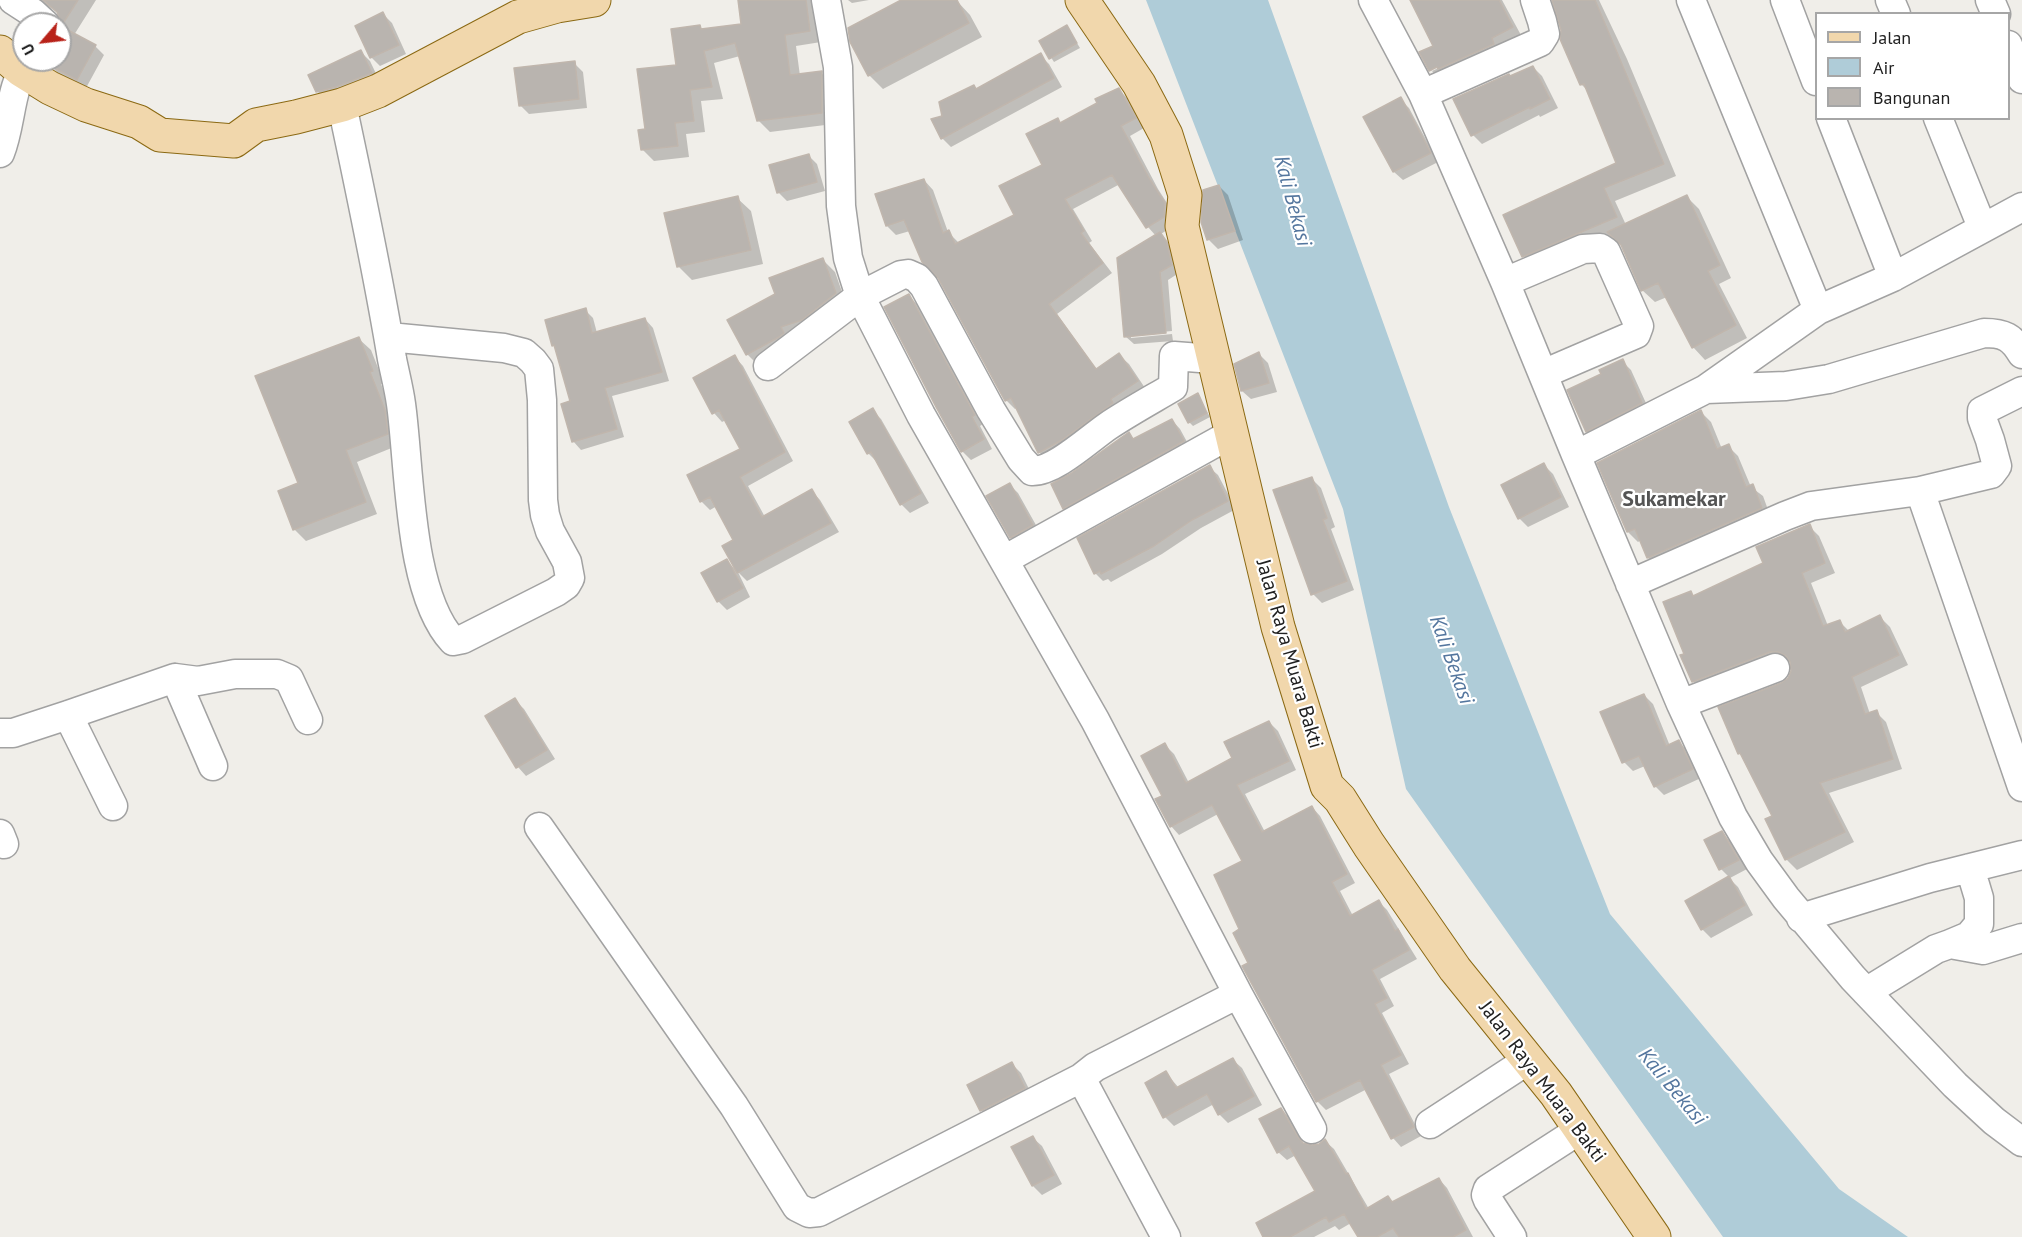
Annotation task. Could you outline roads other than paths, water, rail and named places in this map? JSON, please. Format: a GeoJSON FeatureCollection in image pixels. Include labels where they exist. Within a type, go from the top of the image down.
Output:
{"type":"FeatureCollection","features":[{"type":"Feature","properties":{"kind":"main road"},"geometry":{"type":"LineString","coordinates":[[30,72],[50,88],[86,105],[139,122],[160,135],[234,141],[256,125],[342,105],[378,91],[518,17],[557,6],[594,0]]}},
{"type":"Feature","properties":{"kind":"main road","name":"Jalan Raya Muara Bakti"},"geometry":{"type":"LineString","coordinates":[[1082,0],[1158,116],[1185,195],[1182,226],[1231,434],[1278,627],[1327,786],[1340,799],[1455,969],[1556,1094],[1654,1237]]}},
{"type":"Feature","properties":{"kind":"street"},"geometry":{"type":"LineString","coordinates":[[13,0],[31,12]]}},
{"type":"Feature","properties":{"kind":"street"},"geometry":{"type":"LineString","coordinates":[[826,0],[838,67],[841,206],[848,258],[860,296],[921,415],[1095,720],[1238,994],[1312,1129]]}},
{"type":"Feature","properties":{"kind":"street"},"geometry":{"type":"LineString","coordinates":[[1373,0],[1423,94],[1505,282],[1575,455],[1681,704],[1733,817],[1760,861],[1801,918],[1866,992],[1955,1085],[1994,1121],[2022,1142]]}},
{"type":"Feature","properties":{"kind":"street"},"geometry":{"type":"LineString","coordinates":[[1423,94],[1540,42],[1545,34],[1535,0]]}},
{"type":"Feature","properties":{"kind":"street"},"geometry":{"type":"LineString","coordinates":[[1691,0],[1818,310]]}},
{"type":"Feature","properties":{"kind":"street"},"geometry":{"type":"LineString","coordinates":[[1785,0],[1815,78]]}},
{"type":"Feature","properties":{"kind":"street"},"geometry":{"type":"LineString","coordinates":[[2010,50],[2022,79]]}},
{"type":"Feature","properties":{"kind":"street"},"geometry":{"type":"LineString","coordinates":[[0,153],[7,137],[15,72]]}},
{"type":"Feature","properties":{"kind":"street"},"geometry":{"type":"LineString","coordinates":[[342,105],[384,304],[389,337],[401,404],[410,505],[424,582],[435,615],[444,632],[453,641],[463,639],[556,592],[566,585],[570,578],[567,562],[550,531],[543,500],[542,400],[539,369],[524,353],[504,348],[389,337]]}},
{"type":"Feature","properties":{"kind":"street"},"geometry":{"type":"LineString","coordinates":[[1832,120],[1893,277]]}},
{"type":"Feature","properties":{"kind":"street"},"geometry":{"type":"LineString","coordinates":[[1939,120],[1982,227]]}},
{"type":"Feature","properties":{"kind":"street"},"geometry":{"type":"LineString","coordinates":[[1575,455],[1706,389],[1818,310],[1893,277],[2022,207]]}},
{"type":"Feature","properties":{"kind":"street"},"geometry":{"type":"LineString","coordinates":[[1505,282],[1583,249],[1600,248],[1606,252],[1633,313],[1638,326],[1636,334],[1543,374]]}},
{"type":"Feature","properties":{"kind":"street"},"geometry":{"type":"LineString","coordinates":[[768,366],[860,296],[901,275],[908,274],[917,278],[931,297],[990,410],[1021,459],[1032,471],[1040,471],[1052,466],[1109,425],[1173,387],[1174,356],[1213,359]]}},
{"type":"Feature","properties":{"kind":"street"},"geometry":{"type":"LineString","coordinates":[[1706,389],[1786,386],[1829,379],[1984,333],[2001,333],[2016,344],[2022,354]]}},
{"type":"Feature","properties":{"kind":"street"},"geometry":{"type":"LineString","coordinates":[[1630,584],[1811,506],[1920,491],[1983,477],[1994,472],[1997,466],[1982,418],[1982,411],[2022,392]]}},
{"type":"Feature","properties":{"kind":"street"},"geometry":{"type":"LineString","coordinates":[[1004,560],[1231,434]]}},
{"type":"Feature","properties":{"kind":"street"},"geometry":{"type":"LineString","coordinates":[[1920,491],[2022,787]]}},
{"type":"Feature","properties":{"kind":"street"},"geometry":{"type":"LineString","coordinates":[[1681,704],[1775,668]]}},
{"type":"Feature","properties":{"kind":"street"},"geometry":{"type":"LineString","coordinates":[[0,733],[13,733],[68,716],[175,678],[198,681],[235,674],[277,674],[289,679],[308,720]]}},
{"type":"Feature","properties":{"kind":"street"},"geometry":{"type":"LineString","coordinates":[[175,678],[213,766]]}},
{"type":"Feature","properties":{"kind":"street"},"geometry":{"type":"LineString","coordinates":[[68,716],[113,806]]}},
{"type":"Feature","properties":{"kind":"street"},"geometry":{"type":"LineString","coordinates":[[539,827],[734,1106],[798,1207],[803,1211],[819,1212],[1238,994]]}},
{"type":"Feature","properties":{"kind":"street"},"geometry":{"type":"LineString","coordinates":[[1801,918],[1930,878],[2022,855]]}},
{"type":"Feature","properties":{"kind":"street"},"geometry":{"type":"LineString","coordinates":[[1866,992],[1936,949],[1969,936],[1979,924],[1979,898],[1970,868]]}},
{"type":"Feature","properties":{"kind":"street"},"geometry":{"type":"LineString","coordinates":[[1950,944],[1983,950],[2022,938]]}},
{"type":"Feature","properties":{"kind":"street"},"geometry":{"type":"LineString","coordinates":[[1430,1124],[1528,1060]]}},
{"type":"Feature","properties":{"kind":"street"},"geometry":{"type":"LineString","coordinates":[[1080,1078],[1166,1237]]}},
{"type":"Feature","properties":{"kind":"street"},"geometry":{"type":"LineString","coordinates":[[1512,1237],[1488,1200],[1486,1195],[1488,1189],[1581,1130]]}},
{"type":"Feature","properties":{"kind":"water","name":"Kali Bekasi"},"geometry":{"type":"Polygon","coordinates":[[[1146,0],[1268,0],[1449,507],[1610,914],[1839,1189],[1908,1237],[1723,1237],[1406,789],[1343,509],[1146,0]]]}},
{"type":"Feature","properties":{"kind":"district","name":"Sukamekar"},"geometry":{"type":"Point","coordinates":[1674,500]}}]}
